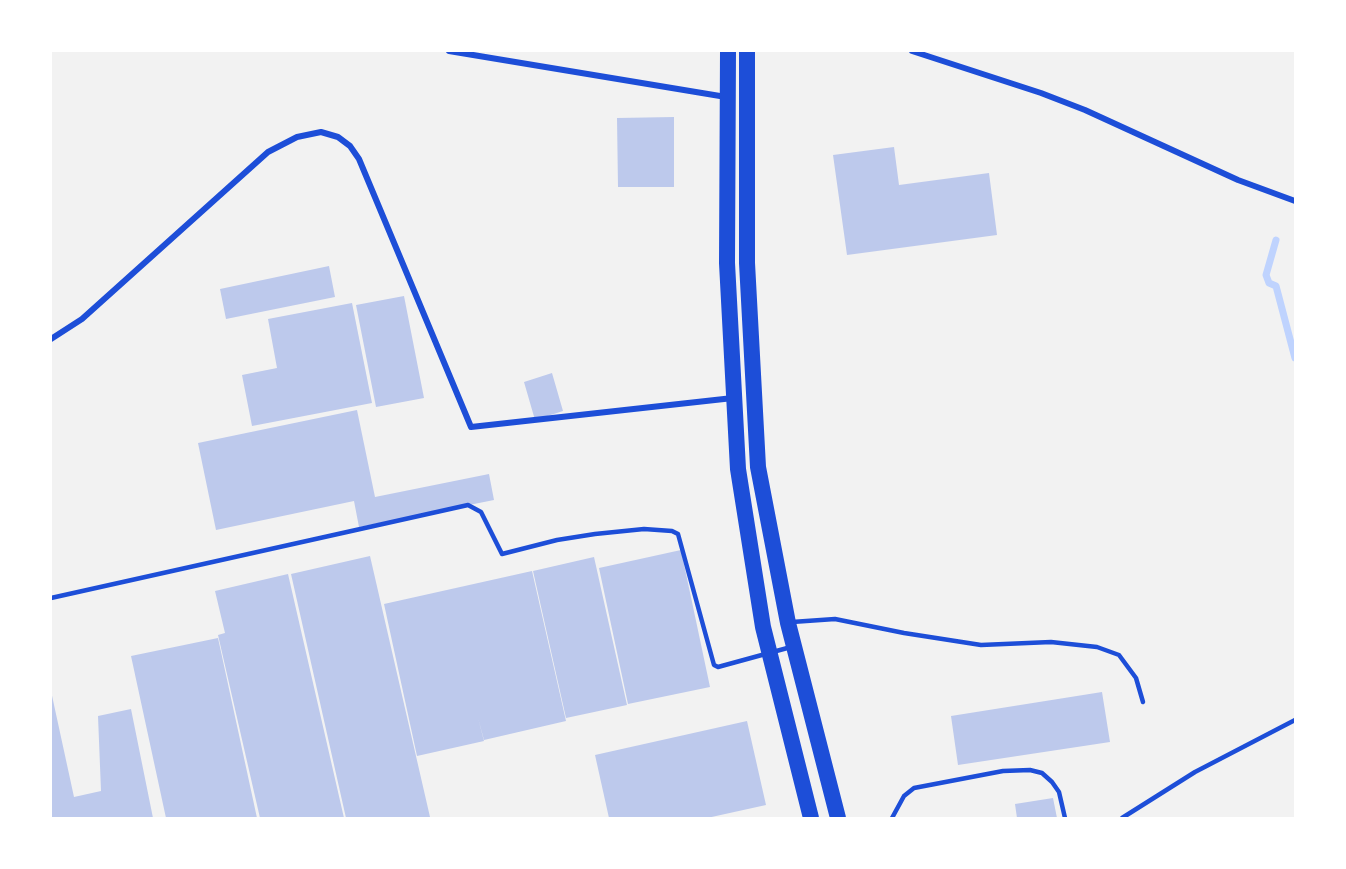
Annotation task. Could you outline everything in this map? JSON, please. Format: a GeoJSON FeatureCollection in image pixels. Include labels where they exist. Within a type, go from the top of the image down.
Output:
{"type":"FeatureCollection","features":[{"type":"Feature","properties":{"kind":"highway"},"geometry":{"type":"LineString","coordinates":[[728,51],[727,263],[738,469],[763,627],[811,818]]}},
{"type":"Feature","properties":{"kind":"highway"},"geometry":{"type":"LineString","coordinates":[[747,51],[747,263],[758,467],[788,623],[838,818]]}},
{"type":"Feature","properties":{"kind":"street"},"geometry":{"type":"LineString","coordinates":[[449,51],[728,98]]}},
{"type":"Feature","properties":{"kind":"street"},"geometry":{"type":"LineString","coordinates":[[912,51],[1074,105],[1238,180],[1295,201]]}},
{"type":"Feature","properties":{"kind":"street"},"geometry":{"type":"LineString","coordinates":[[51,339],[82,319],[268,152],[297,137],[321,132],[338,137],[350,146],[359,159],[471,427],[734,398]]}},
{"type":"Feature","properties":{"kind":"lane"},"geometry":{"type":"LineString","coordinates":[[51,598],[468,505],[481,512],[502,554],[557,540],[595,534],[644,529],[672,531],[678,534],[714,665],[718,667],[794,647]]}},
{"type":"Feature","properties":{"kind":"lane"},"geometry":{"type":"LineString","coordinates":[[788,623],[835,619],[981,645],[1051,642],[1097,647],[1119,655],[1136,678],[1143,702]]}},
{"type":"Feature","properties":{"kind":"lane"},"geometry":{"type":"LineString","coordinates":[[1122,818],[1195,772],[1295,720]]}},
{"type":"Feature","properties":{"kind":"lane"},"geometry":{"type":"LineString","coordinates":[[892,818],[904,796],[914,788],[1004,771],[1030,770],[1042,773],[1052,782],[1059,792],[1065,818]]}},
{"type":"Feature","properties":{"kind":"building"},"geometry":{"type":"Polygon","coordinates":[[[674,117],[674,187],[618,187],[617,118],[674,117]]]}},
{"type":"Feature","properties":{"kind":"building"},"geometry":{"type":"Polygon","coordinates":[[[894,147],[899,185],[989,173],[997,235],[847,255],[833,155],[894,147]]]}},
{"type":"Feature","properties":{"kind":"building"},"geometry":{"type":"Polygon","coordinates":[[[329,266],[335,297],[226,319],[220,289],[329,266]]]}},
{"type":"Feature","properties":{"kind":"building"},"geometry":{"type":"Polygon","coordinates":[[[404,296],[424,398],[376,407],[356,305],[404,296]]]}},
{"type":"Feature","properties":{"kind":"building"},"geometry":{"type":"Polygon","coordinates":[[[352,303],[372,403],[252,426],[242,375],[277,368],[268,319],[352,303]]]}},
{"type":"Feature","properties":{"kind":"building"},"geometry":{"type":"Polygon","coordinates":[[[552,373],[563,411],[535,420],[524,382],[552,373]]]}},
{"type":"Feature","properties":{"kind":"building"},"geometry":{"type":"Polygon","coordinates":[[[357,410],[375,497],[489,474],[494,500],[359,527],[354,501],[216,530],[198,443],[357,410]]]}},
{"type":"Feature","properties":{"kind":"building"},"geometry":{"type":"Polygon","coordinates":[[[681,550],[710,687],[628,704],[599,568],[681,550]]]}},
{"type":"Feature","properties":{"kind":"building"},"geometry":{"type":"Polygon","coordinates":[[[370,556],[430,817],[427,818],[346,818],[291,574],[370,556]]]}},
{"type":"Feature","properties":{"kind":"building"},"geometry":{"type":"Polygon","coordinates":[[[594,557],[627,705],[566,718],[533,571],[594,557]]]}},
{"type":"Feature","properties":{"kind":"building"},"geometry":{"type":"Polygon","coordinates":[[[532,571],[566,721],[484,740],[478,718],[484,741],[417,756],[384,604],[532,571]]]}},
{"type":"Feature","properties":{"kind":"building"},"geometry":{"type":"Polygon","coordinates":[[[288,574],[344,818],[260,818],[218,635],[225,633],[215,591],[288,574]]]}},
{"type":"Feature","properties":{"kind":"building"},"geometry":{"type":"Polygon","coordinates":[[[218,638],[257,818],[166,818],[131,656],[218,638]]]}},
{"type":"Feature","properties":{"kind":"building"},"geometry":{"type":"Polygon","coordinates":[[[51,691],[74,797],[101,791],[98,716],[131,709],[153,818],[51,818],[51,691]]]}},
{"type":"Feature","properties":{"kind":"building"},"geometry":{"type":"Polygon","coordinates":[[[1102,692],[1110,742],[958,765],[951,716],[1102,692]]]}},
{"type":"Feature","properties":{"kind":"building"},"geometry":{"type":"Polygon","coordinates":[[[747,721],[766,805],[707,818],[609,818],[595,755],[747,721]]]}},
{"type":"Feature","properties":{"kind":"building"},"geometry":{"type":"Polygon","coordinates":[[[1053,798],[1057,818],[1017,818],[1015,804],[1053,798]]]}},
{"type":"Feature","properties":{"kind":"waterway"},"geometry":{"type":"LineString","coordinates":[[1276,240],[1266,275],[1269,283],[1276,286],[1295,358]]}}]}
